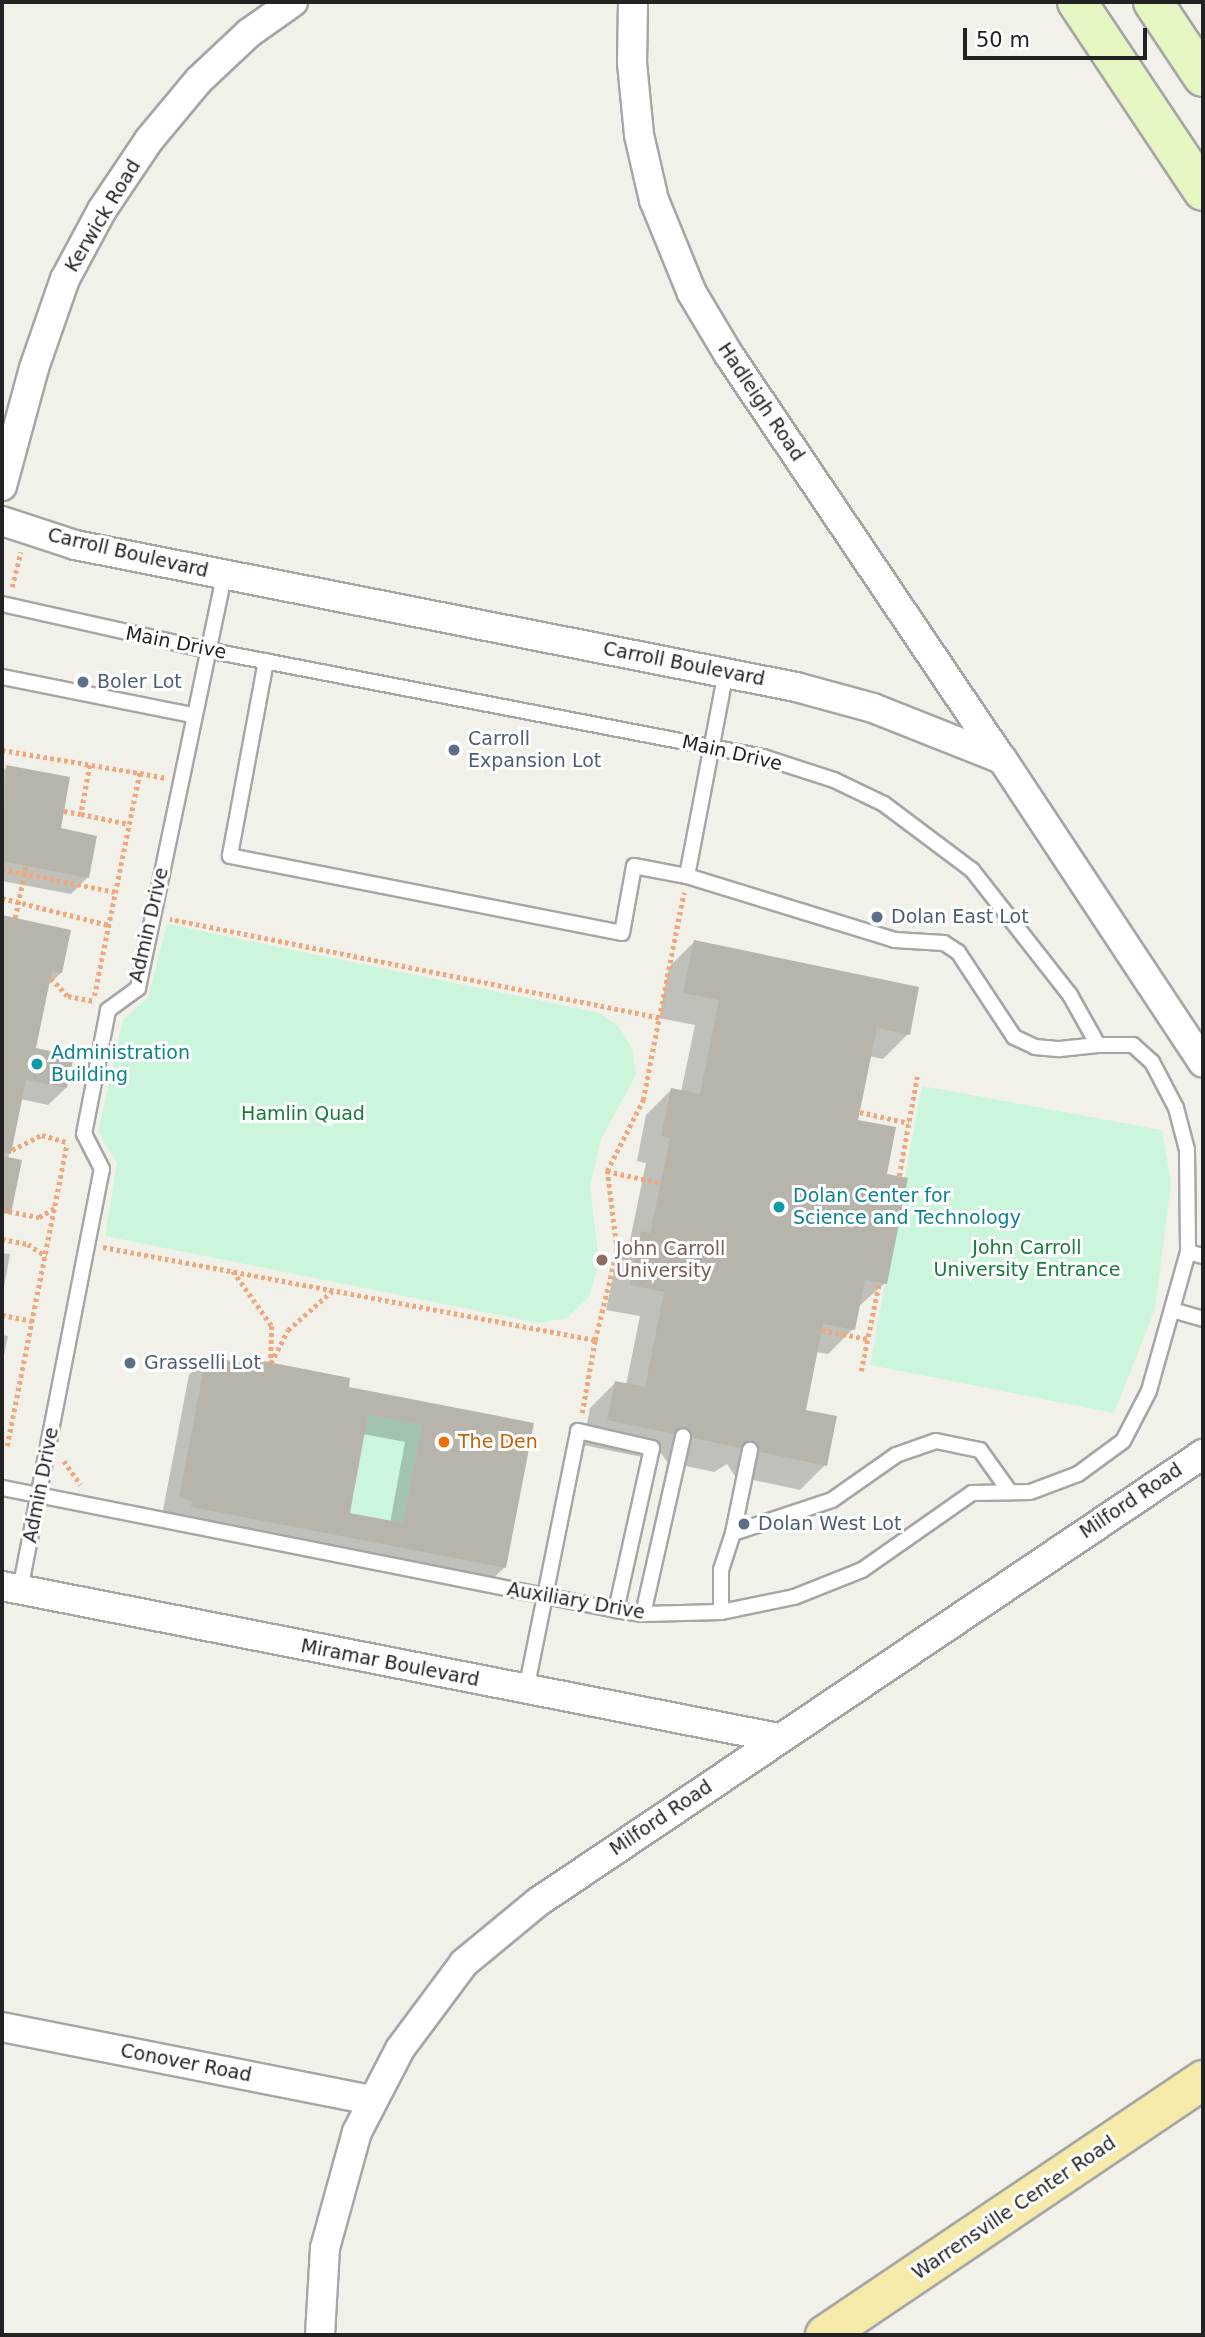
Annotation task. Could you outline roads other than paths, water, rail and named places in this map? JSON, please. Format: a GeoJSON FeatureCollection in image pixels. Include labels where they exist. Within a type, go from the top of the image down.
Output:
{"type":"FeatureCollection","features":[{"type":"Feature","properties":{"kind":"main road"},"geometry":{"type":"LineString","coordinates":[[1077,2],[1203,191]]}},
{"type":"Feature","properties":{"kind":"main road"},"geometry":{"type":"LineString","coordinates":[[1153,2],[1203,77]]}},
{"type":"Feature","properties":{"kind":"main road","name":"Warrensville Center Road"},"geometry":{"type":"LineString","coordinates":[[825,2335],[1203,2080]]}},
{"type":"Feature","properties":{"kind":"street","name":"Kerwick Road"},"geometry":{"type":"LineString","coordinates":[[2,486],[34,368],[65,279],[102,210],[149,140],[199,80],[249,33],[293,2]]}},
{"type":"Feature","properties":{"kind":"street","name":"Hadleigh Road"},"geometry":{"type":"LineString","coordinates":[[633,2],[632,63],[642,147],[664,231],[692,293],[729,355],[1002,760]]}},
{"type":"Feature","properties":{"kind":"street","name":"Carroll Boulevard"},"geometry":{"type":"LineString","coordinates":[[2,521],[75,545],[726,672],[873,708],[1002,760]]}},
{"type":"Feature","properties":{"kind":"street"},"geometry":{"type":"LineString","coordinates":[[1002,760],[1203,1063]]}},
{"type":"Feature","properties":{"kind":"street","name":"Milford Road"},"geometry":{"type":"LineString","coordinates":[[320,2335],[325,2248],[333,2207],[370,2100],[423,2014],[489,1940],[778,1738],[1203,1454]]}},
{"type":"Feature","properties":{"kind":"street","name":"Miramar Boulevard"},"geometry":{"type":"LineString","coordinates":[[11,1588],[778,1738]]}},
{"type":"Feature","properties":{"kind":"street","name":"Conover Road"},"geometry":{"type":"LineString","coordinates":[[2,2027],[370,2100]]}},
{"type":"Feature","properties":{"kind":"lane","name":"Admin Drive"},"geometry":{"type":"LineString","coordinates":[[11,1588],[40,1494],[102,1169],[84,1134],[108,1010],[138,988],[224,575]]}},
{"type":"Feature","properties":{"kind":"lane","name":"Main Drive"},"geometry":{"type":"LineString","coordinates":[[2,604],[207,650],[712,747],[834,780],[884,804],[972,870],[1070,995],[1098,1045]]}},
{"type":"Feature","properties":{"kind":"lane"},"geometry":{"type":"LineString","coordinates":[[266,661],[230,856],[622,933],[634,866],[687,876],[895,940],[944,943],[958,952],[1014,1037],[1035,1047],[1060,1049],[1133,1045],[1152,1062],[1176,1108],[1187,1150],[1188,1252],[1203,1256]]}},
{"type":"Feature","properties":{"kind":"lane"},"geometry":{"type":"LineString","coordinates":[[687,876],[726,672]]}},
{"type":"Feature","properties":{"kind":"lane"},"geometry":{"type":"LineString","coordinates":[[3,681],[193,715]]}},
{"type":"Feature","properties":{"kind":"lane","name":"Auxiliary Drive"},"geometry":{"type":"LineString","coordinates":[[2,1488],[615,1610],[643,1614],[721,1612],[794,1597],[862,1570],[972,1493],[1030,1492],[1078,1474],[1123,1441],[1149,1391],[1188,1252]]}},
{"type":"Feature","properties":{"kind":"lane"},"geometry":{"type":"LineString","coordinates":[[1172,1310],[1203,1319]]}},
{"type":"Feature","properties":{"kind":"lane"},"geometry":{"type":"LineString","coordinates":[[526,1690],[578,1431],[652,1448],[615,1610]]}},
{"type":"Feature","properties":{"kind":"lane"},"geometry":{"type":"LineString","coordinates":[[643,1614],[683,1436]]}},
{"type":"Feature","properties":{"kind":"lane"},"geometry":{"type":"LineString","coordinates":[[733,1533],[832,1500],[896,1455],[936,1441],[980,1450],[1010,1492]]}},
{"type":"Feature","properties":{"kind":"lane"},"geometry":{"type":"LineString","coordinates":[[721,1612],[721,1570],[733,1533],[750,1450]]}},
{"type":"Feature","properties":{"kind":"place","name":"Boler Lot"},"geometry":{"type":"Point","coordinates":[83,682]}},
{"type":"Feature","properties":{"kind":"place","name":"Carroll Expansion Lot"},"geometry":{"type":"Point","coordinates":[454,750]}},
{"type":"Feature","properties":{"kind":"place","name":"Dolan East Lot"},"geometry":{"type":"Point","coordinates":[877,917]}},
{"type":"Feature","properties":{"kind":"place","name":"Administration Building"},"geometry":{"type":"Point","coordinates":[37,1064]}},
{"type":"Feature","properties":{"kind":"place","name":"Dolan Center for Science and Technology"},"geometry":{"type":"Point","coordinates":[779,1207]}},
{"type":"Feature","properties":{"kind":"place","name":"John Carroll University"},"geometry":{"type":"Point","coordinates":[602,1260]}},
{"type":"Feature","properties":{"kind":"place","name":"Grasselli Lot"},"geometry":{"type":"Point","coordinates":[130,1363]}},
{"type":"Feature","properties":{"kind":"place","name":"The Den"},"geometry":{"type":"Point","coordinates":[444,1442]}},
{"type":"Feature","properties":{"kind":"place","name":"Dolan West Lot"},"geometry":{"type":"Point","coordinates":[744,1524]}},
{"type":"Feature","properties":{"kind":"park label","name":"Hamlin Quad"},"geometry":{"type":"Point","coordinates":[303,1114]}},
{"type":"Feature","properties":{"kind":"park label","name":"John Carroll University Entrance"},"geometry":{"type":"Point","coordinates":[1027,1259]}}]}
